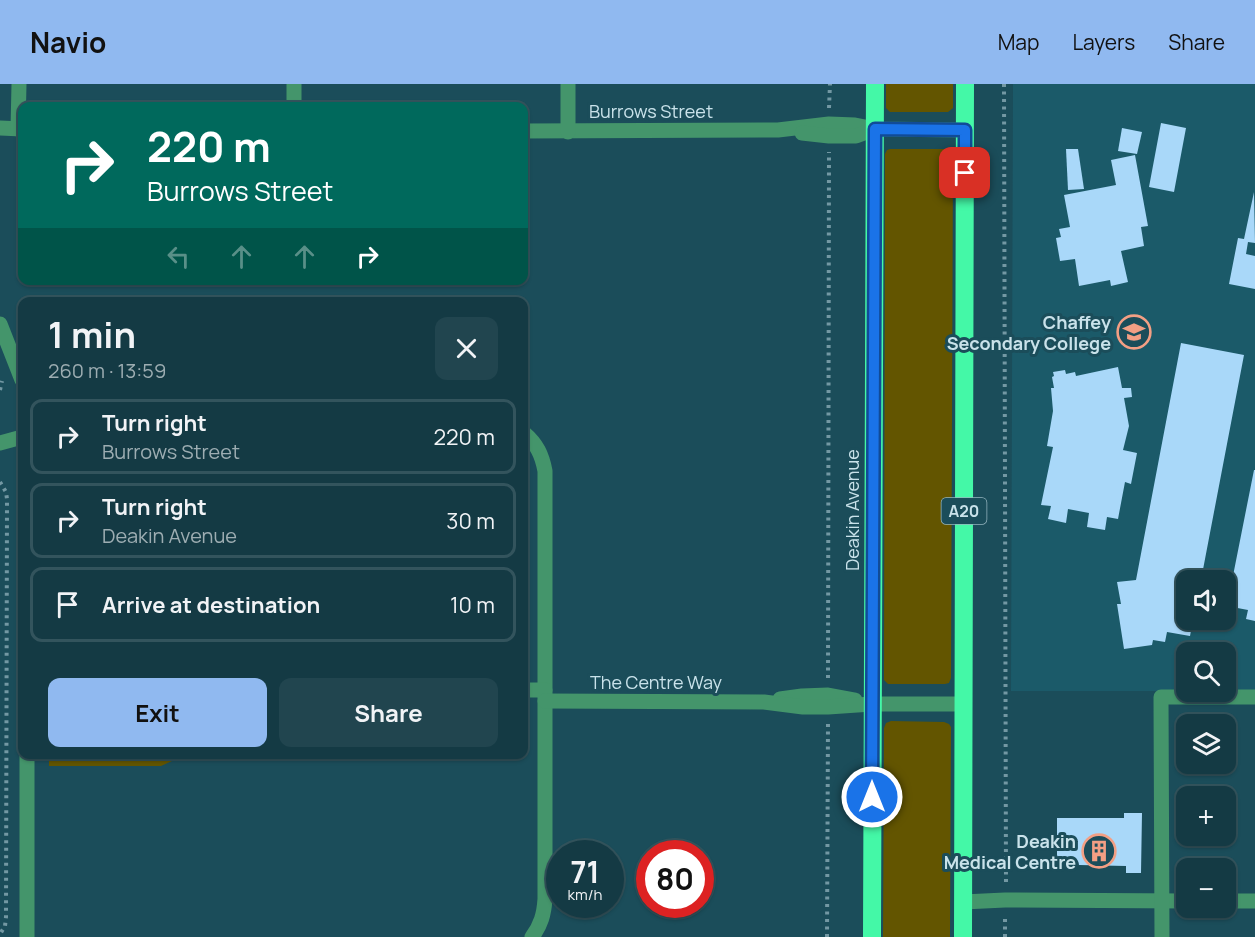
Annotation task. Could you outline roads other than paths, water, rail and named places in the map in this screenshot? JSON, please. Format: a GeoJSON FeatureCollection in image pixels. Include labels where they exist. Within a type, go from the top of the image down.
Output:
{"type":"FeatureCollection","features":[{"type":"Feature","properties":{"kind":"highway","name":"Deakin Avenue"},"geometry":{"type":"LineString","coordinates":[[872,937],[875,84]]}},
{"type":"Feature","properties":{"kind":"highway","name":"A20"},"geometry":{"type":"LineString","coordinates":[[963,937],[965,84]]}},
{"type":"Feature","properties":{"kind":"street"},"geometry":{"type":"LineString","coordinates":[[19,84],[19,102]]}},
{"type":"Feature","properties":{"kind":"street"},"geometry":{"type":"LineString","coordinates":[[294,84],[294,102]]}},
{"type":"Feature","properties":{"kind":"street"},"geometry":{"type":"LineString","coordinates":[[568,84],[568,132]]}},
{"type":"Feature","properties":{"kind":"street","name":"Burrows Street"},"geometry":{"type":"LineString","coordinates":[[528,131],[829,130],[855,125],[875,129],[965,130]]}},
{"type":"Feature","properties":{"kind":"street"},"geometry":{"type":"LineString","coordinates":[[0,128],[18,129]]}},
{"type":"Feature","properties":{"kind":"street"},"geometry":{"type":"LineString","coordinates":[[0,324],[18,370]]}},
{"type":"Feature","properties":{"kind":"street"},"geometry":{"type":"LineString","coordinates":[[528,437],[538,448],[545,471],[544,912],[532,937]]}},
{"type":"Feature","properties":{"kind":"street"},"geometry":{"type":"LineString","coordinates":[[0,443],[18,438]]}},
{"type":"Feature","properties":{"kind":"street","name":"The Centre Way"},"geometry":{"type":"LineString","coordinates":[[528,691],[545,695],[765,702],[803,707],[828,701],[872,704],[963,704]]}},
{"type":"Feature","properties":{"kind":"street"},"geometry":{"type":"LineString","coordinates":[[1162,937],[1161,697],[1255,697]]}},
{"type":"Feature","properties":{"kind":"street"},"geometry":{"type":"LineString","coordinates":[[27,759],[27,937]]}},
{"type":"Feature","properties":{"kind":"street"},"geometry":{"type":"LineString","coordinates":[[963,902],[1005,900],[1176,901]]}},
{"type":"Feature","properties":{"kind":"street"},"geometry":{"type":"LineString","coordinates":[[1236,901],[1255,901]]}},
{"type":"Feature","properties":{"kind":"place","name":"Chaffey Secondary College"},"geometry":{"type":"Point","coordinates":[1134,332]}},
{"type":"Feature","properties":{"kind":"place","name":"Deakin Medical Centre"},"geometry":{"type":"Point","coordinates":[1099,851]}}]}
